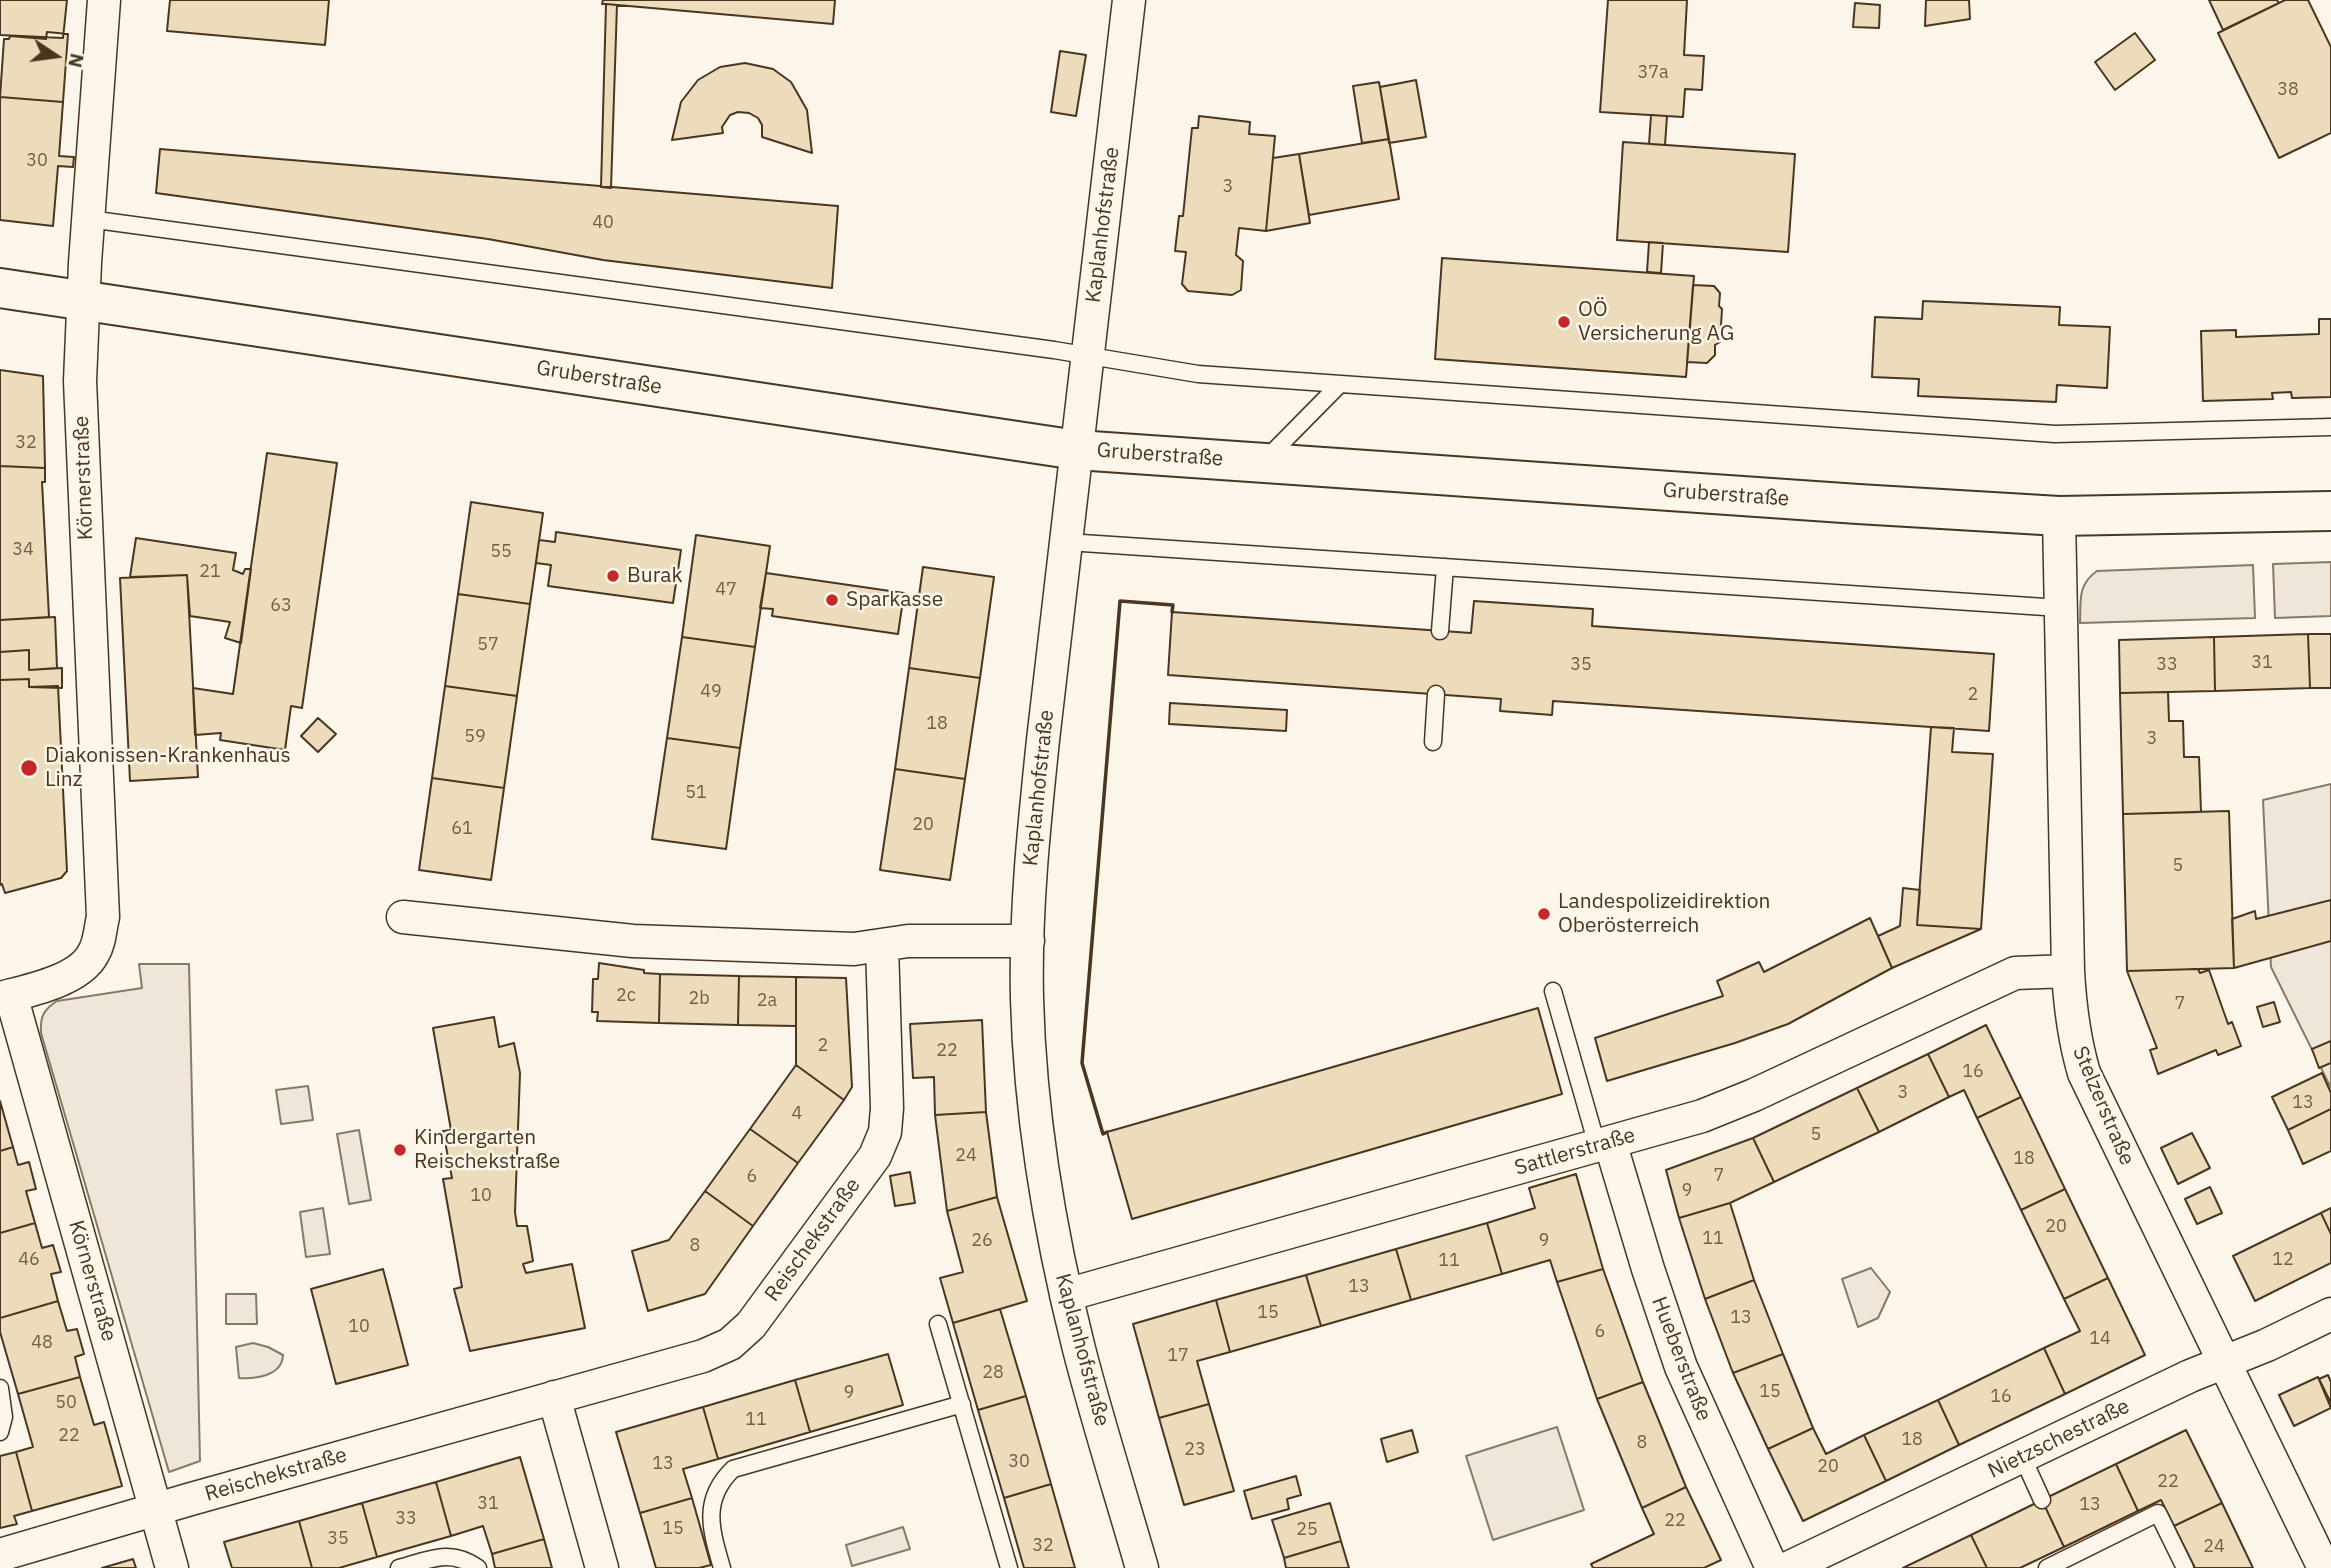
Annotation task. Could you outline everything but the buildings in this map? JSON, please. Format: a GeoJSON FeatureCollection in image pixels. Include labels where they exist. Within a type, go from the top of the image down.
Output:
{"type":"FeatureCollection","features":[{"type":"Feature","properties":{"kind":"main road","name":"Gruberstraße"},"geometry":{"type":"LineString","coordinates":[[0,288],[1077,450],[2059,516],[2331,511]]}},
{"type":"Feature","properties":{"kind":"street","name":"Körnerstraße"},"geometry":{"type":"LineString","coordinates":[[104,0],[83,299],[80,382],[103,917],[93,956],[82,968],[59,980],[6,997],[172,1568]]}},
{"type":"Feature","properties":{"kind":"street","name":"Kaplanhofstraße"},"geometry":{"type":"LineString","coordinates":[[1129,0],[1034,834],[1027,941],[1027,1000],[1031,1066],[1047,1192],[1066,1295],[1142,1568]]}},
{"type":"Feature","properties":{"kind":"street","name":"Stelzerstraße"},"geometry":{"type":"LineString","coordinates":[[2059,516],[2068,971],[2075,1042],[2084,1073],[2324,1568]]}},
{"type":"Feature","properties":{"kind":"street"},"geometry":{"type":"LineString","coordinates":[[403,917],[633,941],[855,949],[908,941],[1027,941]]}},
{"type":"Feature","properties":{"kind":"street","name":"Reischekstraße"},"geometry":{"type":"LineString","coordinates":[[0,1555],[703,1356],[730,1344],[751,1325],[856,1182],[875,1156],[885,1132],[887,1108],[882,945]]}},
{"type":"Feature","properties":{"kind":"street","name":"Sattlerstraße"},"geometry":{"type":"LineString","coordinates":[[1066,1295],[1702,1116],[2015,973],[2068,971]]}},
{"type":"Feature","properties":{"kind":"street","name":"Hueberstraße"},"geometry":{"type":"LineString","coordinates":[[1604,1143],[1681,1367],[1772,1568]]}},
{"type":"Feature","properties":{"kind":"street","name":"Nietzschestraße"},"geometry":{"type":"LineString","coordinates":[[1807,1564],[2021,1456],[2190,1376],[2267,1345],[2331,1314]]}},
{"type":"Feature","properties":{"kind":"street"},"geometry":{"type":"LineString","coordinates":[[554,1397],[603,1568]]}},
{"type":"Feature","properties":{"kind":"lane"},"geometry":{"type":"LineString","coordinates":[[89,219],[1089,355],[1198,374],[2055,434],[2331,427]]}},
{"type":"Feature","properties":{"kind":"lane"},"geometry":{"type":"LineString","coordinates":[[1263,462],[1340,384]]}},
{"type":"Feature","properties":{"kind":"lane"},"geometry":{"type":"LineString","coordinates":[[1067,542],[2060,608]]}},
{"type":"Feature","properties":{"kind":"lane"},"geometry":{"type":"LineString","coordinates":[[1440,631],[1445,567]]}},
{"type":"Feature","properties":{"kind":"lane"},"geometry":{"type":"LineString","coordinates":[[1433,742],[1436,694]]}},
{"type":"Feature","properties":{"kind":"lane"},"geometry":{"type":"LineString","coordinates":[[1553,991],[1604,1143]]}},
{"type":"Feature","properties":{"kind":"lane"},"geometry":{"type":"LineString","coordinates":[[939,1324],[1009,1568]]}},
{"type":"Feature","properties":{"kind":"lane"},"geometry":{"type":"LineString","coordinates":[[0,1388],[4,1417],[0,1432]]}},
{"type":"Feature","properties":{"kind":"lane"},"geometry":{"type":"LineString","coordinates":[[722,1568],[712,1534],[711,1514],[713,1497],[721,1480],[733,1469],[961,1404]]}},
{"type":"Feature","properties":{"kind":"lane"},"geometry":{"type":"LineString","coordinates":[[2021,1456],[2042,1500]]}},
{"type":"Feature","properties":{"kind":"lane"},"geometry":{"type":"LineString","coordinates":[[2047,1568],[2067,1552],[2158,1513],[2185,1568]]}},
{"type":"Feature","properties":{"kind":"lane"},"geometry":{"type":"LineString","coordinates":[[399,1568],[443,1556],[464,1558],[478,1568]]}},
{"type":"Feature","properties":{"kind":"shaded area"},"geometry":{"type":"Polygon","coordinates":[[[2331,562],[2331,616],[2275,618],[2273,564],[2331,562]]]}},
{"type":"Feature","properties":{"kind":"shaded area"},"geometry":{"type":"Polygon","coordinates":[[[2253,565],[2255,618],[2080,623],[2083,588],[2097,571],[2253,565]]]}},
{"type":"Feature","properties":{"kind":"shaded area"},"geometry":{"type":"Polygon","coordinates":[[[2331,784],[2331,1088],[2271,967],[2263,800],[2331,784]]]}},
{"type":"Feature","properties":{"kind":"shaded area"},"geometry":{"type":"Polygon","coordinates":[[[139,964],[189,964],[200,1461],[169,1472],[41,1033],[43,1014],[57,1001],[142,988],[139,964]]]}},
{"type":"Feature","properties":{"kind":"shaded area"},"geometry":{"type":"Polygon","coordinates":[[[308,1086],[313,1120],[281,1124],[276,1090],[308,1086]]]}},
{"type":"Feature","properties":{"kind":"shaded area"},"geometry":{"type":"Polygon","coordinates":[[[359,1130],[371,1200],[349,1204],[337,1134],[359,1130]]]}},
{"type":"Feature","properties":{"kind":"shaded area"},"geometry":{"type":"Polygon","coordinates":[[[323,1208],[330,1254],[306,1257],[300,1212],[323,1208]]]}},
{"type":"Feature","properties":{"kind":"shaded area"},"geometry":{"type":"Polygon","coordinates":[[[1871,1268],[1890,1292],[1878,1318],[1858,1327],[1842,1279],[1871,1268]]]}},
{"type":"Feature","properties":{"kind":"shaded area"},"geometry":{"type":"Polygon","coordinates":[[[226,1294],[256,1294],[257,1324],[226,1324],[226,1294]]]}},
{"type":"Feature","properties":{"kind":"shaded area"},"geometry":{"type":"Polygon","coordinates":[[[253,1343],[283,1355],[282,1362],[267,1375],[239,1378],[236,1347],[253,1343]]]}},
{"type":"Feature","properties":{"kind":"shaded area"},"geometry":{"type":"Polygon","coordinates":[[[1557,1427],[1584,1510],[1493,1540],[1466,1456],[1557,1427]]]}},
{"type":"Feature","properties":{"kind":"shaded area"},"geometry":{"type":"Polygon","coordinates":[[[903,1527],[910,1549],[852,1566],[846,1545],[903,1527]]]}},
{"type":"Feature","properties":{"kind":"wall"},"geometry":{"type":"LineString","coordinates":[[1107,1132],[1103,1134],[1082,1063],[1120,601],[1173,605],[1172,612]]}},
{"type":"Feature","properties":{"kind":"place","name":"OÖ Versicherung AG"},"geometry":{"type":"Point","coordinates":[1564,322]}},
{"type":"Feature","properties":{"kind":"place","name":"Burak"},"geometry":{"type":"Point","coordinates":[613,576]}},
{"type":"Feature","properties":{"kind":"place","name":"Sparkasse"},"geometry":{"type":"Point","coordinates":[832,600]}},
{"type":"Feature","properties":{"kind":"place","name":"Diakonissen-Krankenhaus Linz"},"geometry":{"type":"Point","coordinates":[29,768]}},
{"type":"Feature","properties":{"kind":"place","name":"Landespolizeidirektion Oberösterreich"},"geometry":{"type":"Point","coordinates":[1544,914]}},
{"type":"Feature","properties":{"kind":"place","name":"Kindergarten Reischekstraße"},"geometry":{"type":"Point","coordinates":[400,1150]}}]}
